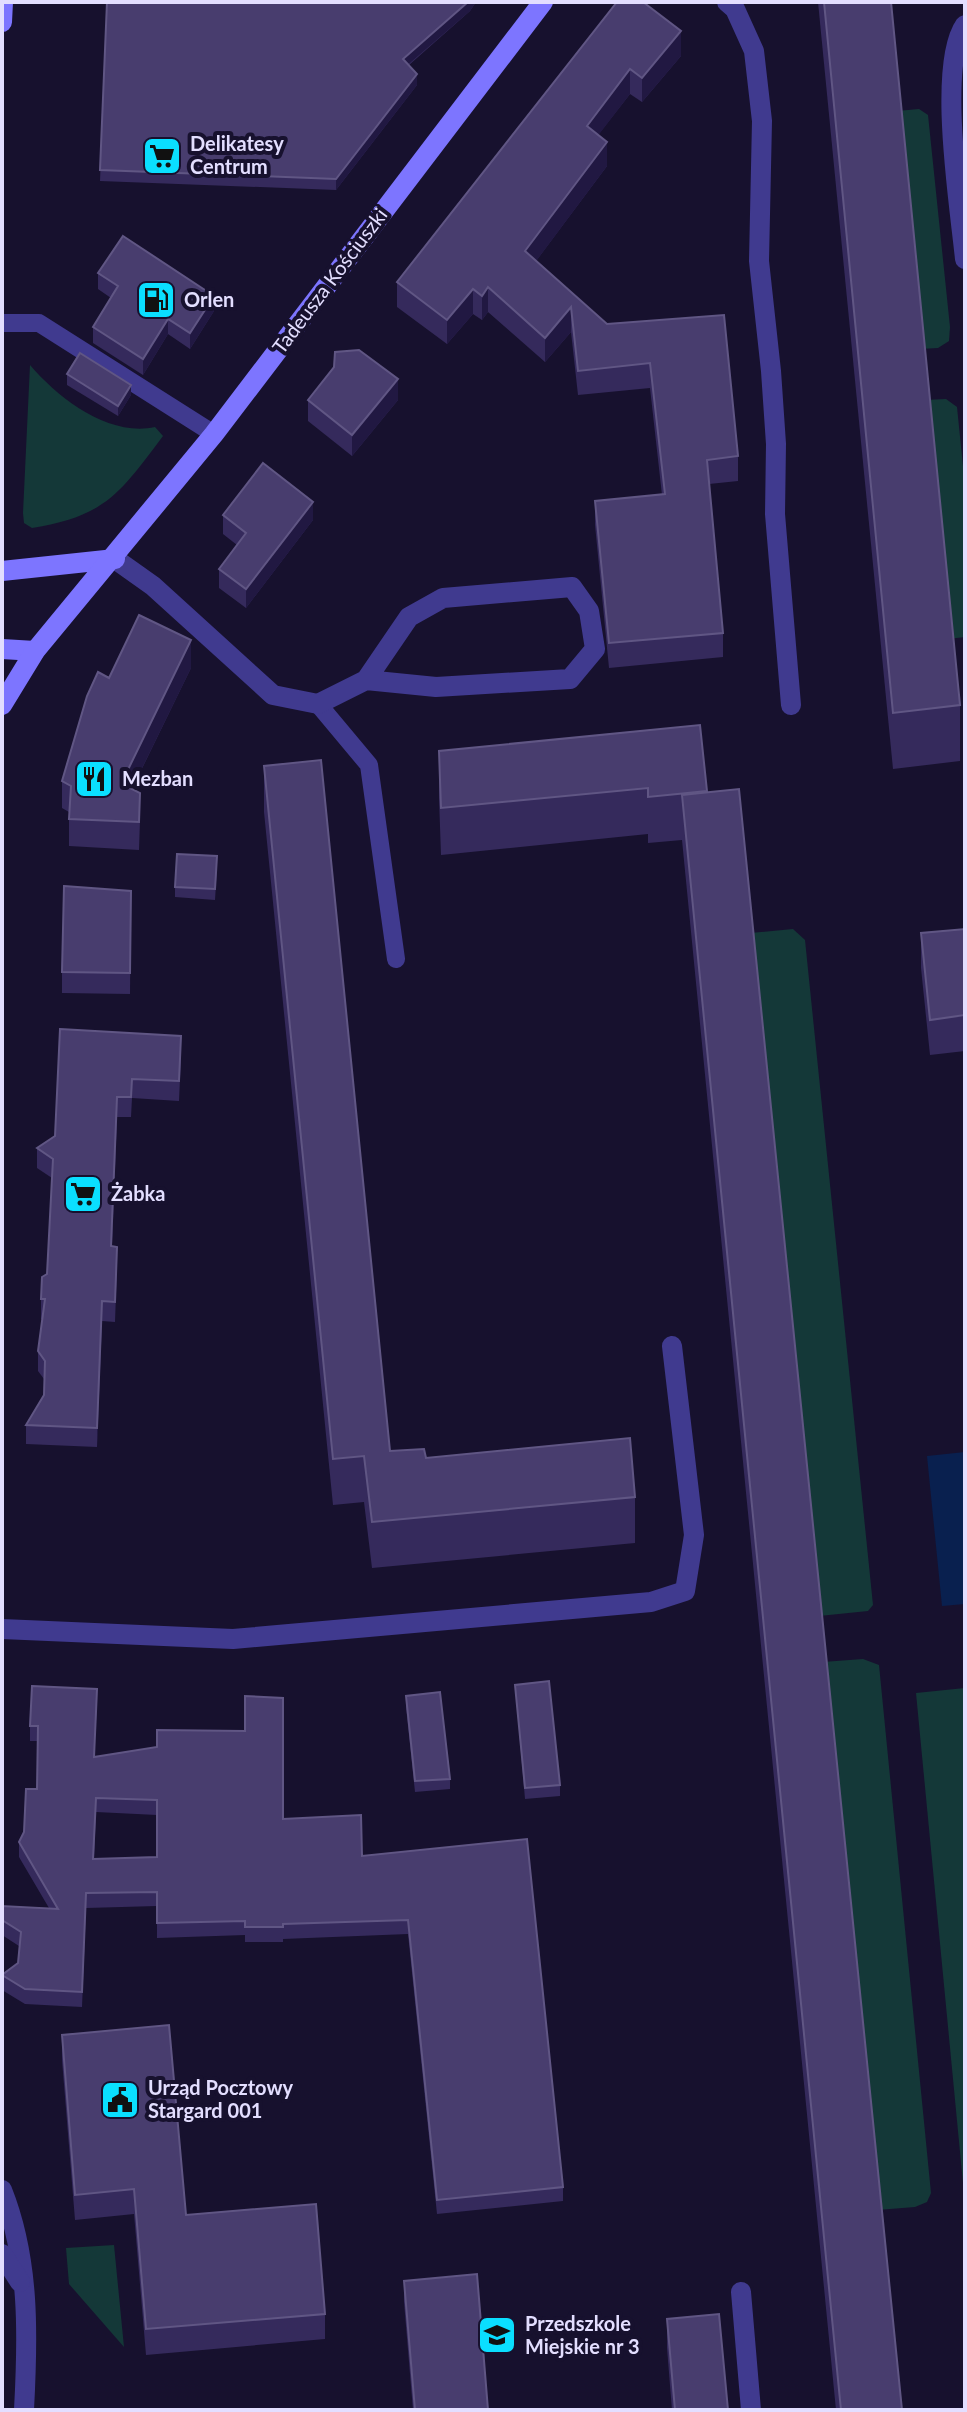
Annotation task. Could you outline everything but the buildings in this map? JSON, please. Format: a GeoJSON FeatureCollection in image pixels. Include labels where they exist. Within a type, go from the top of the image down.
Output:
{"type":"FeatureCollection","features":[{"type":"Feature","properties":{"kind":"street"},"geometry":{"type":"LineString","coordinates":[[2,22],[3,2]]}},
{"type":"Feature","properties":{"kind":"street","name":"Tadeusza Kościuszki"},"geometry":{"type":"LineString","coordinates":[[2,705],[35,651],[115,559],[214,434],[543,2]]}},
{"type":"Feature","properties":{"kind":"street"},"geometry":{"type":"LineString","coordinates":[[727,2],[735,9],[754,51],[762,121],[759,261],[771,371],[776,444],[775,514],[791,705]]}},
{"type":"Feature","properties":{"kind":"street"},"geometry":{"type":"LineString","coordinates":[[965,25],[958,35],[950,100],[965,259]]}},
{"type":"Feature","properties":{"kind":"street"},"geometry":{"type":"LineString","coordinates":[[2,571],[115,559],[153,586],[273,695],[318,704],[366,680],[409,617],[443,598],[572,587],[589,611],[595,649],[570,679],[436,687],[366,680]]}},
{"type":"Feature","properties":{"kind":"street"},"geometry":{"type":"LineString","coordinates":[[2,649],[35,651]]}},
{"type":"Feature","properties":{"kind":"street"},"geometry":{"type":"LineString","coordinates":[[2,1629],[233,1639],[651,1602],[685,1591],[694,1535],[672,1346]]}},
{"type":"Feature","properties":{"kind":"street"},"geometry":{"type":"LineString","coordinates":[[2,2190],[14,2219],[25,2289],[28,2324],[24,2410]]}},
{"type":"Feature","properties":{"kind":"street"},"geometry":{"type":"LineString","coordinates":[[2,2254],[25,2289]]}},
{"type":"Feature","properties":{"kind":"street"},"geometry":{"type":"LineString","coordinates":[[741,2292],[751,2410]]}},
{"type":"Feature","properties":{"kind":"lane"},"geometry":{"type":"LineString","coordinates":[[2,323],[39,323],[214,434]]}},
{"type":"Feature","properties":{"kind":"lane"},"geometry":{"type":"LineString","coordinates":[[318,704],[369,765],[396,959]]}},
{"type":"Feature","properties":{"kind":"green space"},"geometry":{"type":"Polygon","coordinates":[[[919,109],[928,115],[950,327],[949,341],[938,348],[920,349],[897,111],[919,109]]]}},
{"type":"Feature","properties":{"kind":"green space"},"geometry":{"type":"Polygon","coordinates":[[[30,365],[55,390],[86,412],[120,426],[138,429],[155,427],[163,436],[122,487],[95,509],[78,517],[32,528],[24,523],[23,513],[30,365]]]}},
{"type":"Feature","properties":{"kind":"green space"},"geometry":{"type":"Polygon","coordinates":[[[946,399],[957,407],[965,486],[965,637],[948,639],[925,400],[946,399]]]}},
{"type":"Feature","properties":{"kind":"green space"},"geometry":{"type":"Polygon","coordinates":[[[793,929],[805,940],[873,1605],[868,1611],[819,1616],[750,933],[793,929]]]}},
{"type":"Feature","properties":{"kind":"green space"},"geometry":{"type":"Polygon","coordinates":[[[863,1659],[879,1665],[931,2193],[927,2202],[915,2207],[877,2210],[823,1662],[863,1659]]]}},
{"type":"Feature","properties":{"kind":"green space"},"geometry":{"type":"Polygon","coordinates":[[[965,1688],[965,2204],[916,1693],[965,1688]]]}},
{"type":"Feature","properties":{"kind":"green space"},"geometry":{"type":"Polygon","coordinates":[[[114,2245],[124,2347],[69,2284],[66,2248],[114,2245]]]}},
{"type":"Feature","properties":{"kind":"water"},"geometry":{"type":"Polygon","coordinates":[[[965,1452],[965,1604],[942,1606],[927,1456],[965,1452]]]}},
{"type":"Feature","properties":{"kind":"place","name":"Delikatesy Centrum"},"geometry":{"type":"Point","coordinates":[162,156]}},
{"type":"Feature","properties":{"kind":"place","name":"Orlen"},"geometry":{"type":"Point","coordinates":[156,300]}},
{"type":"Feature","properties":{"kind":"place","name":"Mezban"},"geometry":{"type":"Point","coordinates":[94,779]}},
{"type":"Feature","properties":{"kind":"place","name":"Żabka"},"geometry":{"type":"Point","coordinates":[83,1194]}},
{"type":"Feature","properties":{"kind":"place","name":"Urząd Pocztowy Stargard 001"},"geometry":{"type":"Point","coordinates":[120,2100]}},
{"type":"Feature","properties":{"kind":"place","name":"Przedszkole Miejskie nr 3"},"geometry":{"type":"Point","coordinates":[497,2335]}}]}
